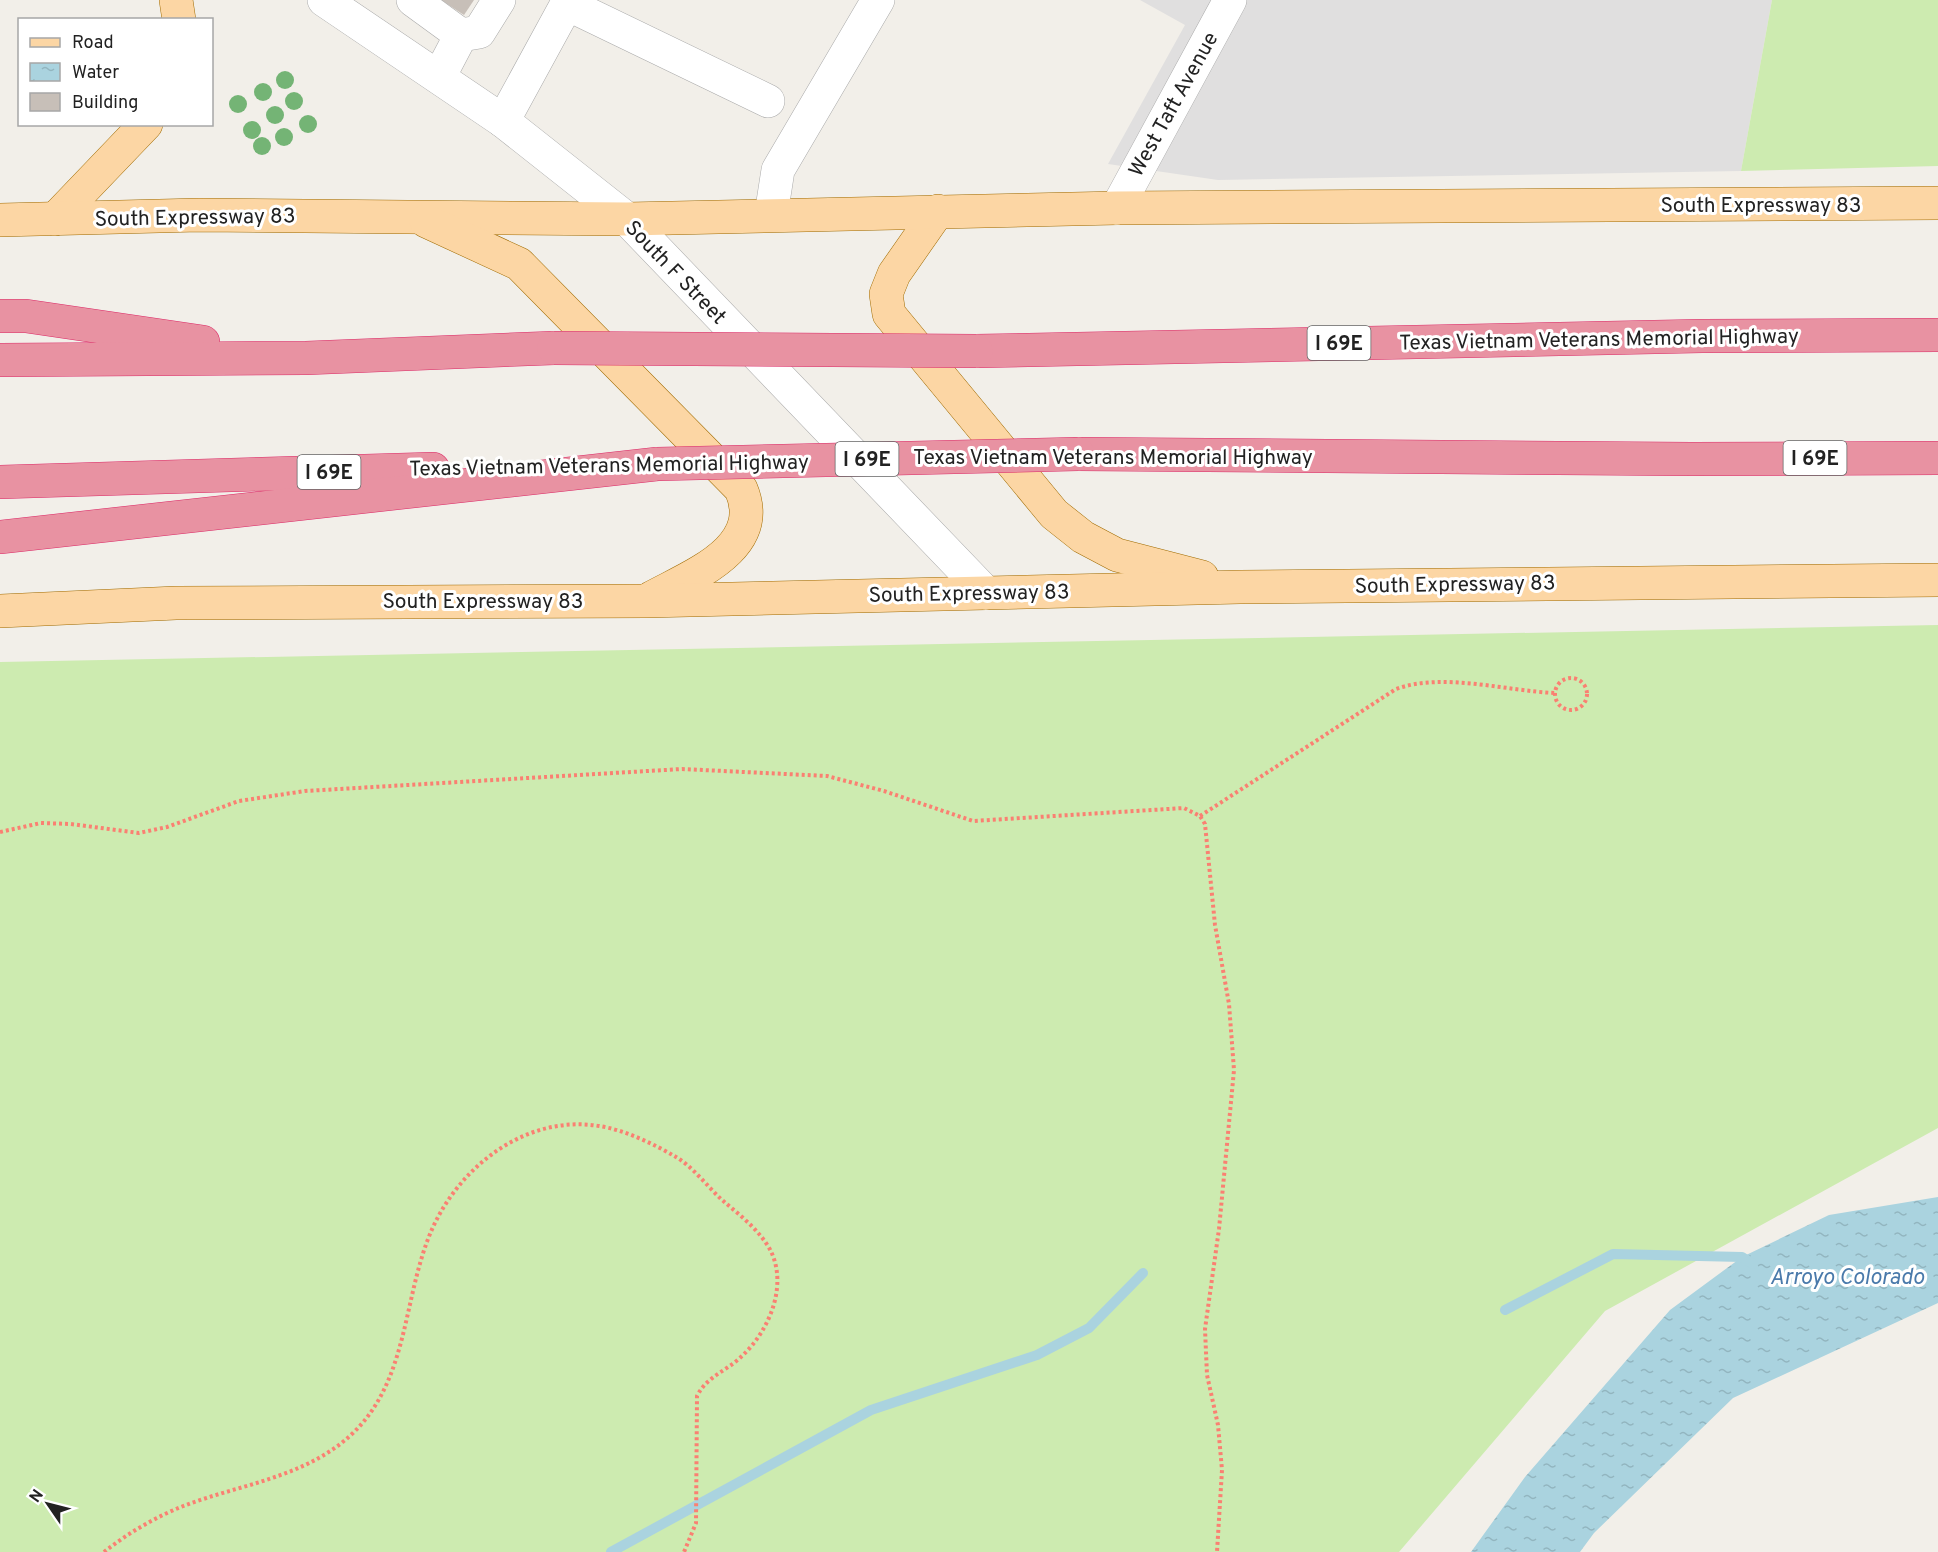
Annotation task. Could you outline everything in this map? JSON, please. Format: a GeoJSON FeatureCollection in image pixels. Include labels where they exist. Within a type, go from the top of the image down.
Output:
{"type":"FeatureCollection","features":[{"type":"Feature","properties":{"kind":"highway"},"geometry":{"type":"LineString","coordinates":[[0,316],[27,316],[306,358]]}},
{"type":"Feature","properties":{"kind":"highway","name":"Texas Vietnam Veterans Memorial Highway"},"geometry":{"type":"LineString","coordinates":[[0,360],[306,358],[554,348],[976,351],[1702,336],[1938,335]]}},
{"type":"Feature","properties":{"kind":"highway","name":"Texas Vietnam Veterans Memorial Highway"},"geometry":{"type":"LineString","coordinates":[[0,482],[1078,454],[1692,459],[1938,458]]}},
{"type":"Feature","properties":{"kind":"highway"},"geometry":{"type":"LineString","coordinates":[[0,537],[657,464]]}},
{"type":"Feature","properties":{"kind":"main road"},"geometry":{"type":"LineString","coordinates":[[176,0],[179,18]]}},
{"type":"Feature","properties":{"kind":"main road"},"geometry":{"type":"LineString","coordinates":[[55,219],[144,126]]}},
{"type":"Feature","properties":{"kind":"main road","name":"South Expressway 83"},"geometry":{"type":"LineString","coordinates":[[0,220],[199,215],[627,219],[1117,208],[1938,203]]}},
{"type":"Feature","properties":{"kind":"main road"},"geometry":{"type":"LineString","coordinates":[[938,211],[894,273],[886,294],[889,314],[1054,514],[1076,531],[1117,555],[1240,587]]}},
{"type":"Feature","properties":{"kind":"main road"},"geometry":{"type":"LineString","coordinates":[[414,216],[519,264],[741,489],[748,515],[743,531],[731,548],[715,563],[647,601]]}},
{"type":"Feature","properties":{"kind":"main road","name":"South Expressway 83"},"geometry":{"type":"LineString","coordinates":[[0,611],[176,603],[647,601],[1240,587],[1938,580]]}},
{"type":"Feature","properties":{"kind":"street","name":"South F Street"},"geometry":{"type":"LineString","coordinates":[[324,0],[503,121],[627,219],[986,593]]}},
{"type":"Feature","properties":{"kind":"street"},"geometry":{"type":"LineString","coordinates":[[423,3],[461,34],[479,32],[499,0]]}},
{"type":"Feature","properties":{"kind":"street"},"geometry":{"type":"LineString","coordinates":[[771,215],[778,170],[878,0]]}},
{"type":"Feature","properties":{"kind":"street","name":"West Taft Avenue"},"geometry":{"type":"LineString","coordinates":[[1117,208],[1230,0]]}},
{"type":"Feature","properties":{"kind":"street"},"geometry":{"type":"LineString","coordinates":[[503,121],[568,2],[768,101]]}},
{"type":"Feature","properties":{"kind":"street"},"geometry":{"type":"LineString","coordinates":[[439,78],[461,34]]}},
{"type":"Feature","properties":{"kind":"path"},"geometry":{"type":"LineString","coordinates":[[1571,678],[1581,682],[1587,696],[1582,705],[1573,710],[1559,705],[1555,693],[1558,685],[1571,678]]}},
{"type":"Feature","properties":{"kind":"path"},"geometry":{"type":"LineString","coordinates":[[1200,816],[1396,689],[1410,684],[1471,684],[1555,693]]}},
{"type":"Feature","properties":{"kind":"path"},"geometry":{"type":"LineString","coordinates":[[0,832],[51,824],[139,833],[167,827],[239,801],[305,791],[682,769],[827,776],[884,791],[973,821],[1130,814],[1184,808],[1200,816],[1205,825],[1215,925],[1229,1004],[1234,1070],[1219,1229],[1205,1329],[1207,1375],[1218,1425],[1222,1470],[1217,1552]]}},
{"type":"Feature","properties":{"kind":"path"},"geometry":{"type":"LineString","coordinates":[[104,1552],[164,1514],[275,1478],[322,1455],[351,1436],[366,1420],[384,1391],[401,1349],[423,1253],[446,1205],[460,1184],[496,1150],[516,1138],[565,1124],[602,1126],[660,1148],[680,1159],[755,1230],[769,1247],[776,1267],[777,1290],[771,1315],[759,1337],[747,1352],[714,1375],[697,1396],[696,1522],[684,1552]]}},
{"type":"Feature","properties":{"kind":"shaded area"},"geometry":{"type":"Polygon","coordinates":[[[1140,0],[1772,0],[1741,171],[1218,180],[1108,164],[1185,25],[1140,0]]]}},
{"type":"Feature","properties":{"kind":"green space"},"geometry":{"type":"Polygon","coordinates":[[[1772,0],[1938,0],[1938,166],[1741,171],[1772,0]]]}},
{"type":"Feature","properties":{"kind":"green space"},"geometry":{"type":"Polygon","coordinates":[[[1938,625],[1938,1128],[1605,1311],[1399,1552],[0,1552],[0,662],[1938,625]]]}},
{"type":"Feature","properties":{"kind":"water","name":"Arroyo Colorado"},"geometry":{"type":"Polygon","coordinates":[[[1938,1197],[1938,1303],[1733,1398],[1594,1533],[1580,1552],[1471,1552],[1525,1477],[1670,1310],[1742,1257],[1829,1215],[1938,1197]]]}},
{"type":"Feature","properties":{"kind":"building"},"geometry":{"type":"Polygon","coordinates":[[[441,0],[474,0],[464,15],[441,0]]]}},
{"type":"Feature","properties":{"kind":"waterway"},"geometry":{"type":"LineString","coordinates":[[1505,1310],[1613,1254],[1742,1257],[1753,1264]]}},
{"type":"Feature","properties":{"kind":"waterway"},"geometry":{"type":"LineString","coordinates":[[611,1552],[871,1410],[1037,1355],[1089,1328],[1143,1273]]}}]}
